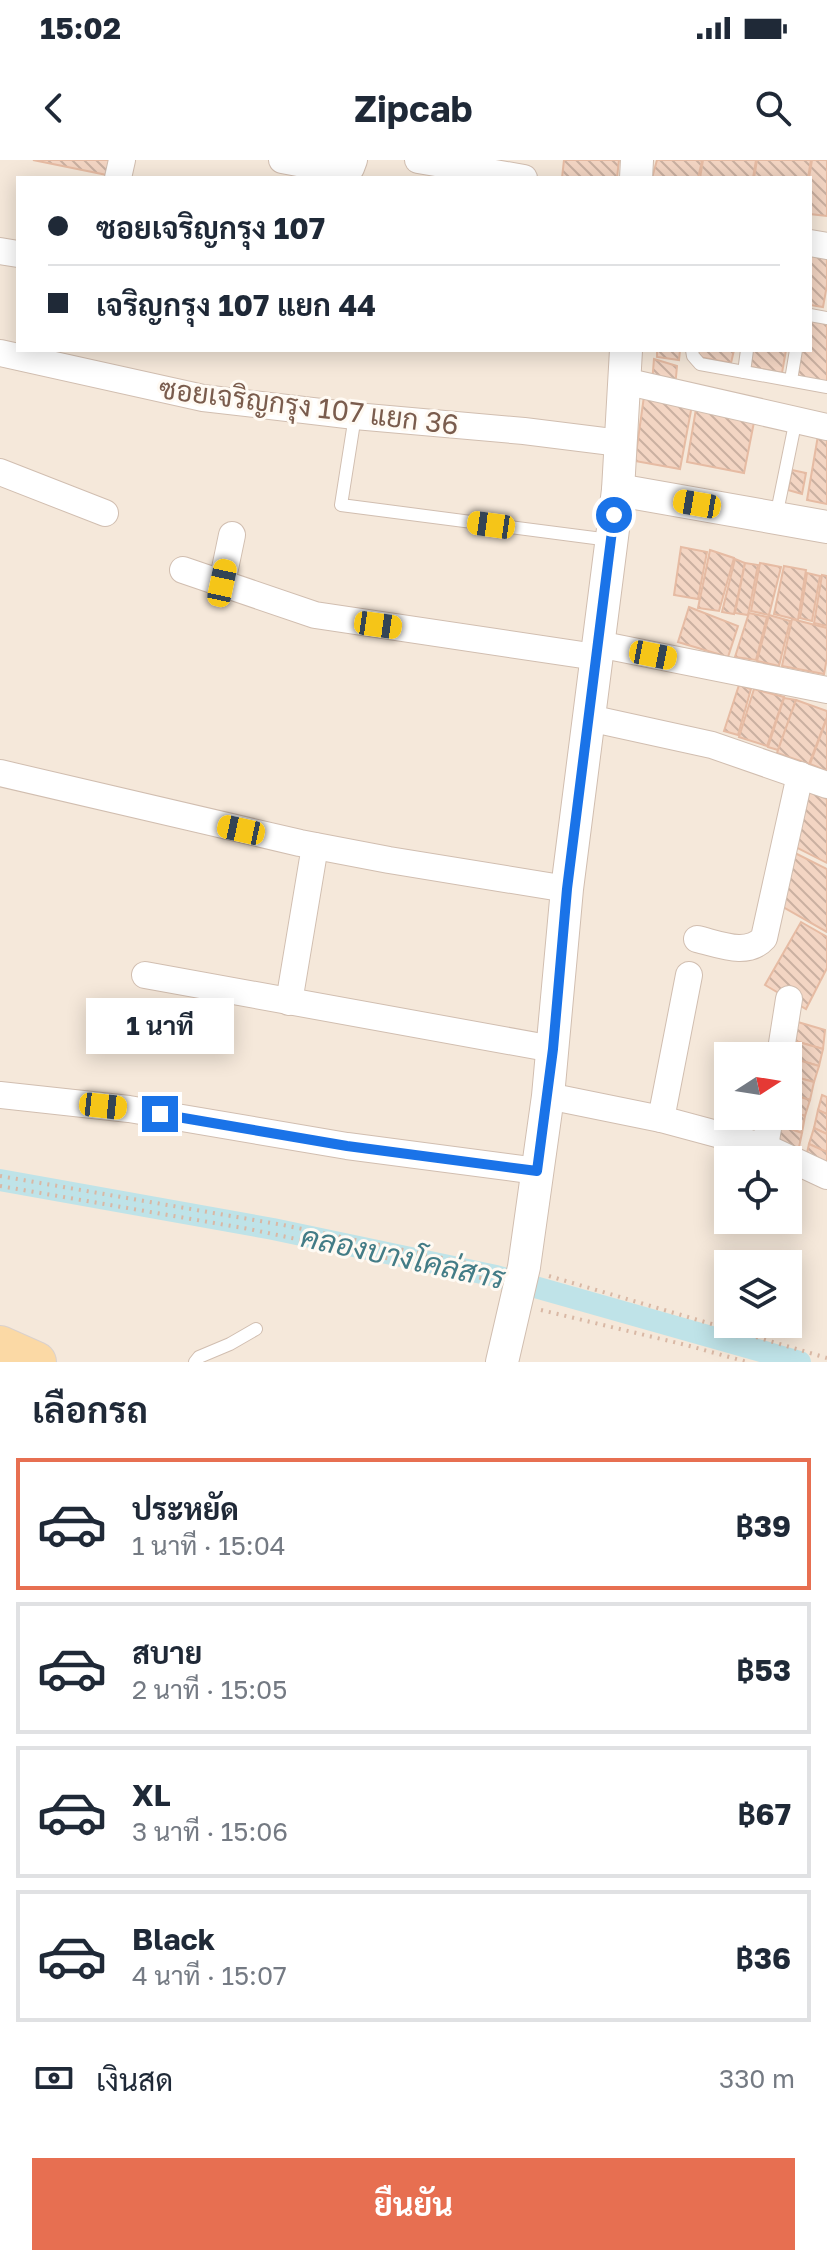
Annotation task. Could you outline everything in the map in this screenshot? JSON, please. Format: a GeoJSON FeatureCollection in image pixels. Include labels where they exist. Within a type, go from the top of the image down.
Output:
{"type":"FeatureCollection","features":[{"type":"Feature","properties":{"kind":"main road"},"geometry":{"type":"LineString","coordinates":[[0,1346],[34,1362]]}},
{"type":"Feature","properties":{"kind":"main road"},"geometry":{"type":"LineString","coordinates":[[0,1353],[34,1362]]}},
{"type":"Feature","properties":{"kind":"street"},"geometry":{"type":"LineString","coordinates":[[282,160],[340,171],[348,170],[354,160]]}},
{"type":"Feature","properties":{"kind":"street"},"geometry":{"type":"LineString","coordinates":[[418,160],[512,176]]}},
{"type":"Feature","properties":{"kind":"street","name":"ซอยเจริญกรุง 107 แยก 36"},"geometry":{"type":"LineString","coordinates":[[0,353],[203,398],[620,443]]}},
{"type":"Feature","properties":{"kind":"street"},"geometry":{"type":"LineString","coordinates":[[502,1362],[519,1288],[548,1096],[567,889],[618,490],[625,365],[827,427]]}},
{"type":"Feature","properties":{"kind":"street"},"geometry":{"type":"LineString","coordinates":[[0,472],[105,513]]}},
{"type":"Feature","properties":{"kind":"street"},"geometry":{"type":"LineString","coordinates":[[618,490],[827,527]]}},
{"type":"Feature","properties":{"kind":"street"},"geometry":{"type":"LineString","coordinates":[[222,583],[232,535]]}},
{"type":"Feature","properties":{"kind":"street"},"geometry":{"type":"LineString","coordinates":[[183,570],[315,615],[597,650],[827,690]]}},
{"type":"Feature","properties":{"kind":"street"},"geometry":{"type":"LineString","coordinates":[[589,718],[712,745],[827,785]]}},
{"type":"Feature","properties":{"kind":"street"},"geometry":{"type":"LineString","coordinates":[[0,773],[315,846],[567,889]]}},
{"type":"Feature","properties":{"kind":"street"},"geometry":{"type":"LineString","coordinates":[[697,939],[746,949],[759,944],[764,938],[800,775]]}},
{"type":"Feature","properties":{"kind":"street"},"geometry":{"type":"LineString","coordinates":[[289,1002],[315,846]]}},
{"type":"Feature","properties":{"kind":"street"},"geometry":{"type":"LineString","coordinates":[[145,975],[553,1049]]}},
{"type":"Feature","properties":{"kind":"street"},"geometry":{"type":"LineString","coordinates":[[661,1119],[689,975]]}},
{"type":"Feature","properties":{"kind":"street"},"geometry":{"type":"LineString","coordinates":[[782,1042],[789,999]]}},
{"type":"Feature","properties":{"kind":"street"},"geometry":{"type":"LineString","coordinates":[[0,1095],[129,1109],[347,1146],[537,1171]]}},
{"type":"Feature","properties":{"kind":"street"},"geometry":{"type":"LineString","coordinates":[[548,1096],[661,1119],[761,1146]]}},
{"type":"Feature","properties":{"kind":"street"},"geometry":{"type":"LineString","coordinates":[[802,1164],[827,1176]]}},
{"type":"Feature","properties":{"kind":"lane"},"geometry":{"type":"LineString","coordinates":[[692,352],[700,364],[827,387]]}},
{"type":"Feature","properties":{"kind":"lane"},"geometry":{"type":"LineString","coordinates":[[744,372],[747,352]]}},
{"type":"Feature","properties":{"kind":"lane"},"geometry":{"type":"LineString","coordinates":[[791,380],[796,352]]}},
{"type":"Feature","properties":{"kind":"lane"},"geometry":{"type":"LineString","coordinates":[[355,416],[341,505],[611,540]]}},
{"type":"Feature","properties":{"kind":"lane"},"geometry":{"type":"LineString","coordinates":[[776,517],[796,419]]}},
{"type":"Feature","properties":{"kind":"lane"},"geometry":{"type":"LineString","coordinates":[[195,1362],[199,1357],[256,1329]]}},
{"type":"Feature","properties":{"kind":"path"},"geometry":{"type":"LineString","coordinates":[[0,1176],[283,1225],[519,1288],[827,1358]]}},
{"type":"Feature","properties":{"kind":"path"},"geometry":{"type":"LineString","coordinates":[[0,1186],[249,1229],[486,1279],[519,1288],[543,1310],[747,1362]]}},
{"type":"Feature","properties":{"kind":"shaded area"},"geometry":{"type":"Polygon","coordinates":[[[0,160],[827,160],[827,1362],[0,1362],[0,160]]]}},
{"type":"Feature","properties":{"kind":"building"},"geometry":{"type":"Polygon","coordinates":[[[33,160],[110,160],[107,175],[33,160]]]}},
{"type":"Feature","properties":{"kind":"building"},"geometry":{"type":"Polygon","coordinates":[[[564,160],[619,160],[617,176],[562,176],[564,160]]]}},
{"type":"Feature","properties":{"kind":"building"},"geometry":{"type":"Polygon","coordinates":[[[657,160],[702,161],[698,176],[653,176],[657,160]]]}},
{"type":"Feature","properties":{"kind":"building"},"geometry":{"type":"Polygon","coordinates":[[[703,160],[756,160],[753,176],[700,176],[703,160]]]}},
{"type":"Feature","properties":{"kind":"building"},"geometry":{"type":"Polygon","coordinates":[[[757,160],[811,160],[808,176],[754,176],[757,160]]]}},
{"type":"Feature","properties":{"kind":"building"},"geometry":{"type":"Polygon","coordinates":[[[812,160],[827,160],[827,216],[812,214],[812,176],[809,176],[812,160]]]}},
{"type":"Feature","properties":{"kind":"building"},"geometry":{"type":"Polygon","coordinates":[[[812,232],[827,234],[827,285],[823,307],[812,305],[812,232]]]}},
{"type":"Feature","properties":{"kind":"building"},"geometry":{"type":"Polygon","coordinates":[[[812,320],[827,324],[827,382],[795,376],[800,352],[812,352],[812,320]]]}},
{"type":"Feature","properties":{"kind":"building"},"geometry":{"type":"Polygon","coordinates":[[[657,352],[680,352],[679,360],[657,357],[657,352]]]}},
{"type":"Feature","properties":{"kind":"building"},"geometry":{"type":"Polygon","coordinates":[[[694,352],[734,352],[731,363],[693,356],[694,352]]]}},
{"type":"Feature","properties":{"kind":"building"},"geometry":{"type":"Polygon","coordinates":[[[748,352],[786,352],[782,373],[745,366],[748,352]]]}},
{"type":"Feature","properties":{"kind":"building"},"geometry":{"type":"Polygon","coordinates":[[[654,359],[677,366],[675,388],[652,383],[654,359]]]}},
{"type":"Feature","properties":{"kind":"building"},"geometry":{"type":"Polygon","coordinates":[[[645,389],[693,400],[680,469],[635,461],[645,389]]]}},
{"type":"Feature","properties":{"kind":"building"},"geometry":{"type":"Polygon","coordinates":[[[697,403],[755,417],[744,473],[687,462],[697,403]]]}},
{"type":"Feature","properties":{"kind":"building"},"geometry":{"type":"Polygon","coordinates":[[[821,418],[827,419],[827,504],[807,500],[821,418]]]}},
{"type":"Feature","properties":{"kind":"building"},"geometry":{"type":"Polygon","coordinates":[[[792,470],[806,473],[802,494],[788,490],[792,470]]]}},
{"type":"Feature","properties":{"kind":"building"},"geometry":{"type":"Polygon","coordinates":[[[681,547],[707,552],[698,599],[674,595],[681,547]]]}},
{"type":"Feature","properties":{"kind":"building"},"geometry":{"type":"Polygon","coordinates":[[[710,550],[734,558],[719,611],[698,608],[710,550]]]}},
{"type":"Feature","properties":{"kind":"building"},"geometry":{"type":"Polygon","coordinates":[[[735,559],[745,563],[734,614],[722,612],[735,559]]]}},
{"type":"Feature","properties":{"kind":"building"},"geometry":{"type":"Polygon","coordinates":[[[745,563],[758,565],[748,615],[735,613],[745,563]]]}},
{"type":"Feature","properties":{"kind":"building"},"geometry":{"type":"Polygon","coordinates":[[[760,563],[781,567],[769,615],[751,611],[760,563]]]}},
{"type":"Feature","properties":{"kind":"building"},"geometry":{"type":"Polygon","coordinates":[[[784,566],[806,570],[798,620],[774,614],[784,566]]]}},
{"type":"Feature","properties":{"kind":"building"},"geometry":{"type":"Polygon","coordinates":[[[807,573],[820,576],[812,621],[800,618],[807,573]]]}},
{"type":"Feature","properties":{"kind":"building"},"geometry":{"type":"Polygon","coordinates":[[[822,575],[827,576],[827,626],[814,623],[822,575]]]}},
{"type":"Feature","properties":{"kind":"building"},"geometry":{"type":"Polygon","coordinates":[[[689,607],[738,626],[728,657],[678,642],[689,607]]]}},
{"type":"Feature","properties":{"kind":"building"},"geometry":{"type":"Polygon","coordinates":[[[749,613],[767,617],[756,660],[735,657],[749,613]]]}},
{"type":"Feature","properties":{"kind":"building"},"geometry":{"type":"Polygon","coordinates":[[[769,615],[790,621],[779,666],[757,661],[769,615]]]}},
{"type":"Feature","properties":{"kind":"building"},"geometry":{"type":"Polygon","coordinates":[[[792,619],[827,628],[824,674],[782,666],[792,619]]]}},
{"type":"Feature","properties":{"kind":"building"},"geometry":{"type":"Polygon","coordinates":[[[739,685],[751,689],[738,735],[724,731],[739,685]]]}},
{"type":"Feature","properties":{"kind":"building"},"geometry":{"type":"Polygon","coordinates":[[[754,689],[784,697],[767,746],[739,737],[754,689]]]}},
{"type":"Feature","properties":{"kind":"building"},"geometry":{"type":"Polygon","coordinates":[[[784,698],[796,700],[778,750],[768,747],[784,698]]]}},
{"type":"Feature","properties":{"kind":"building"},"geometry":{"type":"Polygon","coordinates":[[[796,700],[827,711],[809,764],[777,753],[796,700]]]}},
{"type":"Feature","properties":{"kind":"building"},"geometry":{"type":"Polygon","coordinates":[[[827,718],[827,771],[810,764],[827,718]]]}},
{"type":"Feature","properties":{"kind":"building"},"geometry":{"type":"Polygon","coordinates":[[[803,787],[827,799],[827,863],[774,836],[803,787]]]}},
{"type":"Feature","properties":{"kind":"building"},"geometry":{"type":"Polygon","coordinates":[[[789,850],[827,869],[827,932],[776,903],[789,850]]]}},
{"type":"Feature","properties":{"kind":"building"},"geometry":{"type":"Polygon","coordinates":[[[801,922],[827,937],[827,968],[806,1009],[765,985],[801,922]]]}},
{"type":"Feature","properties":{"kind":"building"},"geometry":{"type":"Polygon","coordinates":[[[791,1020],[825,1030],[823,1049],[788,1039],[791,1020]]]}},
{"type":"Feature","properties":{"kind":"building"},"geometry":{"type":"Polygon","coordinates":[[[802,1043],[823,1049],[819,1066],[802,1061],[802,1043]]]}},
{"type":"Feature","properties":{"kind":"building"},"geometry":{"type":"Polygon","coordinates":[[[802,1061],[819,1066],[814,1082],[802,1079],[802,1061]]]}},
{"type":"Feature","properties":{"kind":"building"},"geometry":{"type":"Polygon","coordinates":[[[802,1079],[814,1082],[810,1100],[802,1097],[802,1079]]]}},
{"type":"Feature","properties":{"kind":"building"},"geometry":{"type":"Polygon","coordinates":[[[822,1095],[827,1097],[827,1114],[818,1110],[822,1095]]]}},
{"type":"Feature","properties":{"kind":"building"},"geometry":{"type":"Polygon","coordinates":[[[802,1097],[810,1100],[805,1116],[802,1115],[802,1097]]]}},
{"type":"Feature","properties":{"kind":"building"},"geometry":{"type":"Polygon","coordinates":[[[818,1110],[827,1114],[827,1134],[814,1128],[818,1110]]]}},
{"type":"Feature","properties":{"kind":"building"},"geometry":{"type":"Polygon","coordinates":[[[814,1128],[827,1134],[827,1152],[809,1144],[814,1128]]]}},
{"type":"Feature","properties":{"kind":"building"},"geometry":{"type":"Polygon","coordinates":[[[773,1130],[802,1133],[799,1146],[770,1143],[773,1130]]]}},
{"type":"Feature","properties":{"kind":"building"},"geometry":{"type":"Polygon","coordinates":[[[809,1144],[827,1152],[827,1171],[805,1162],[809,1144]]]}},
{"type":"Feature","properties":{"kind":"waterway","name":"คลองบางโคล่สาร"},"geometry":{"type":"LineString","coordinates":[[0,1180],[273,1229],[496,1276],[800,1362]]}},
{"type":"Feature","properties":{"kind":"route"},"geometry":{"type":"LineString","coordinates":[[160,1114],[347,1146],[537,1171],[553,1049],[567,889],[614,515]]}}]}
